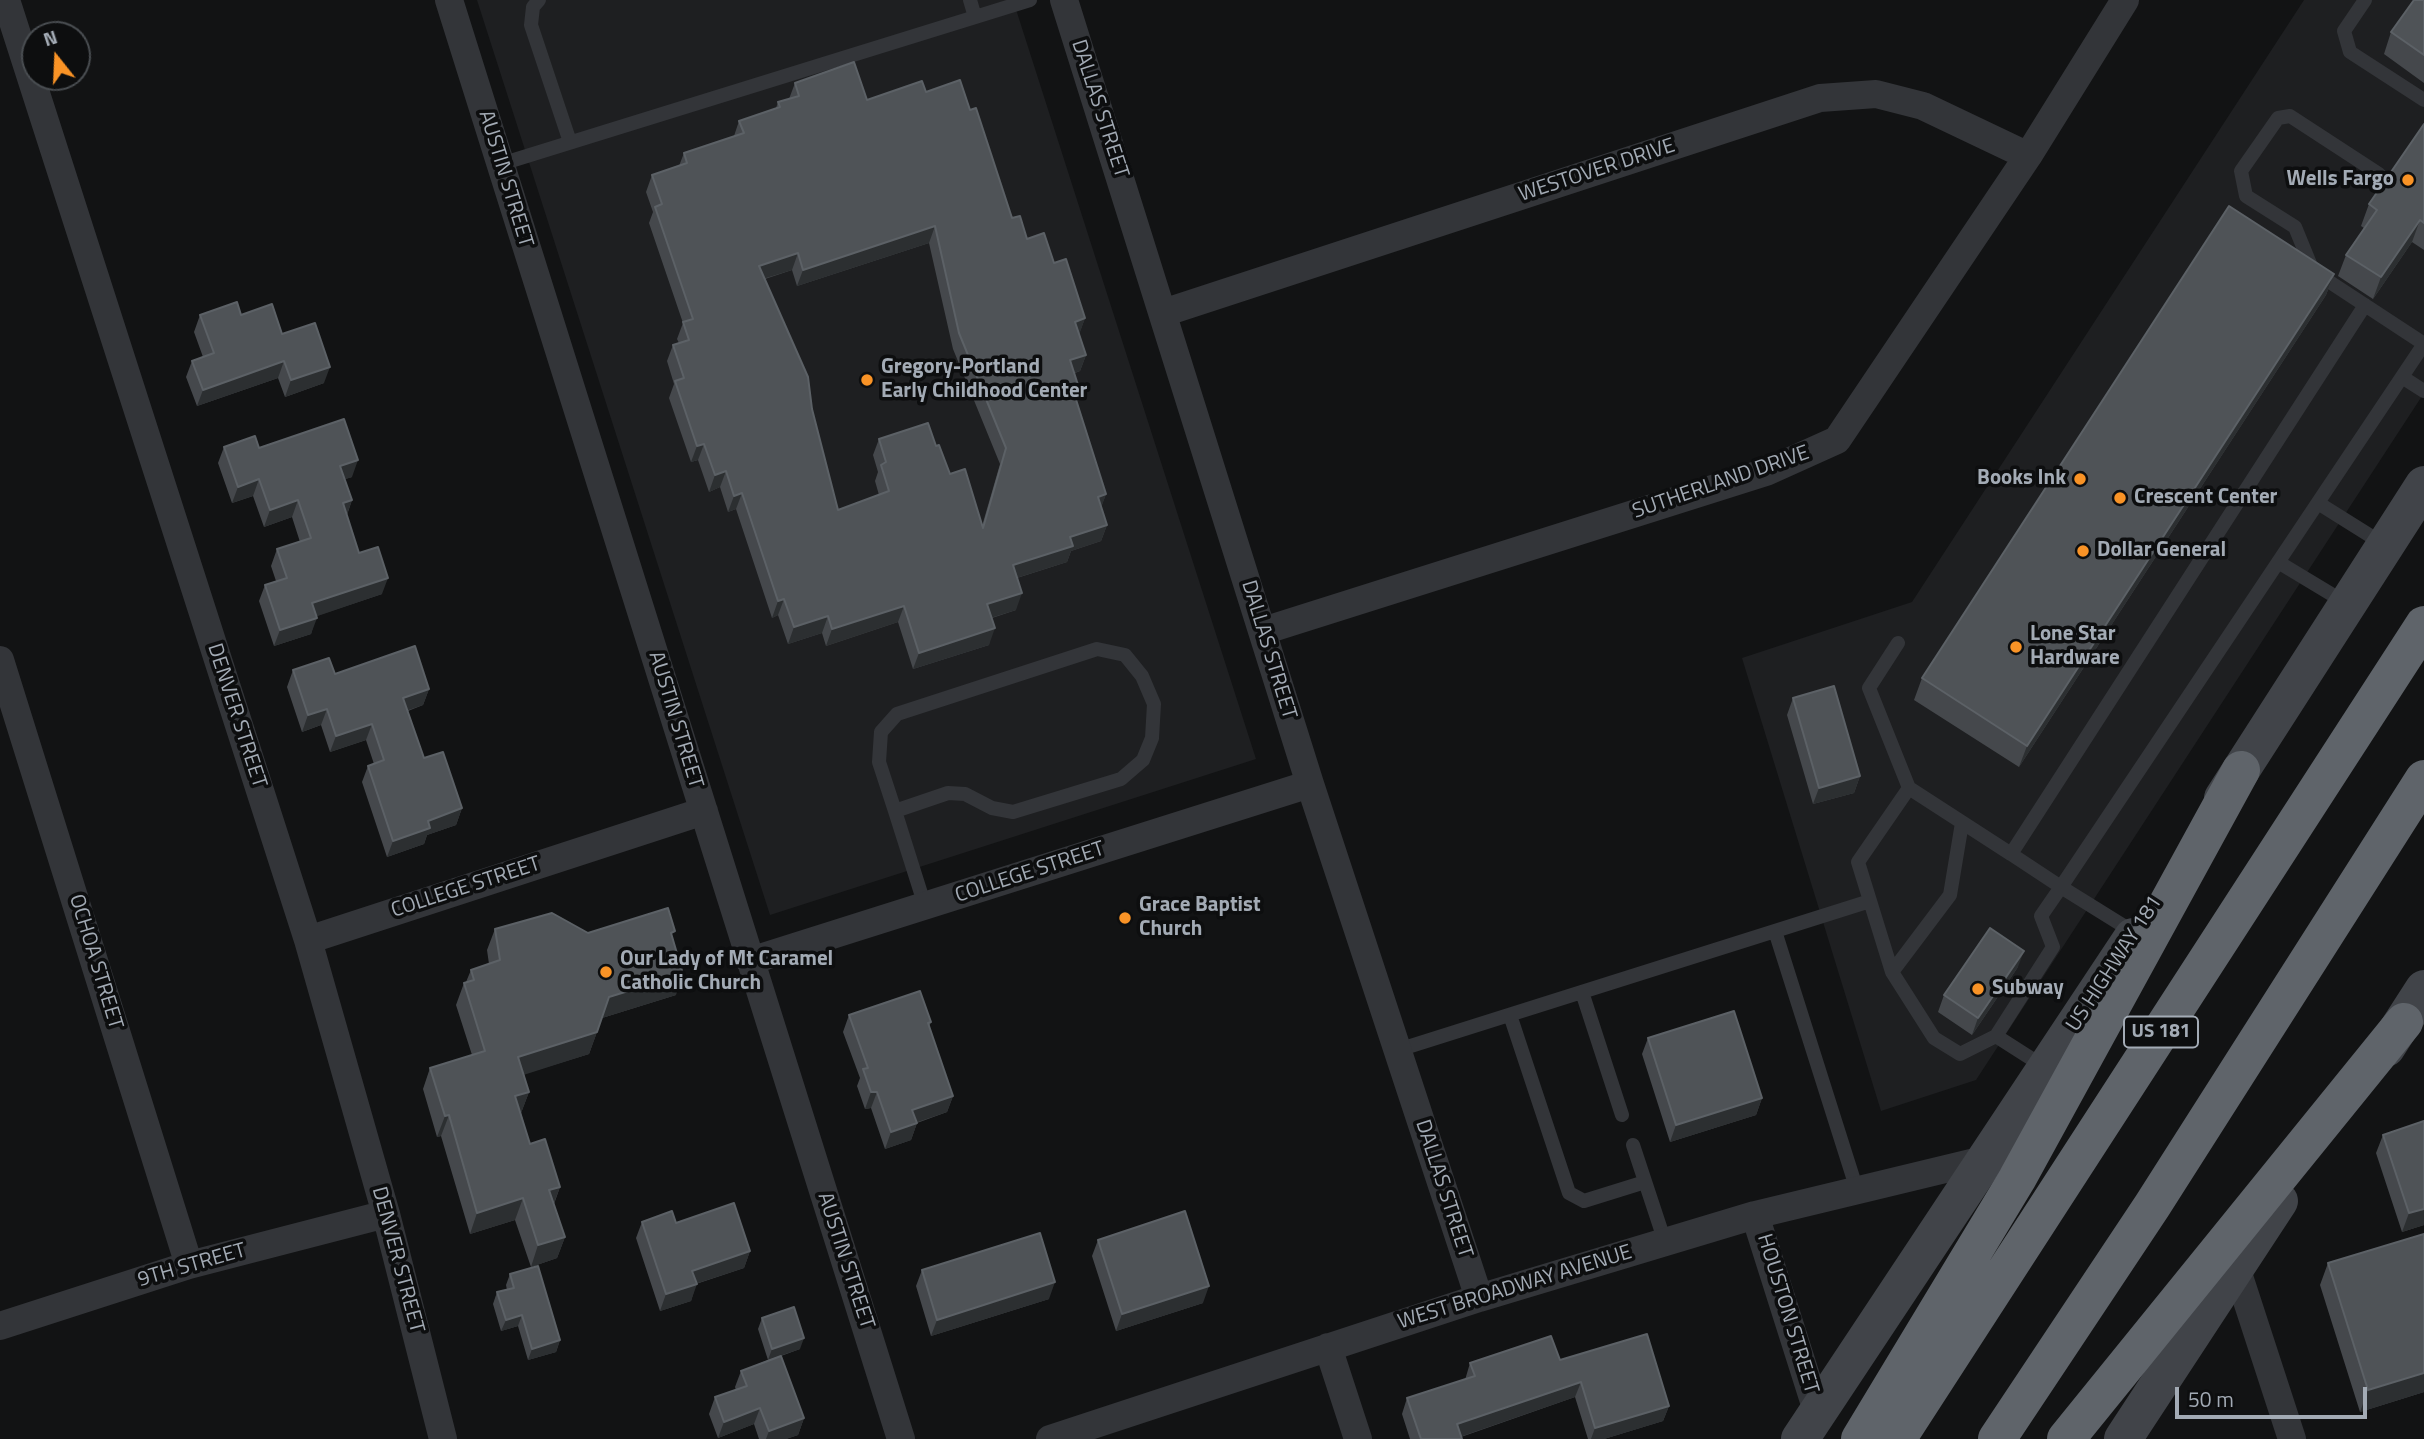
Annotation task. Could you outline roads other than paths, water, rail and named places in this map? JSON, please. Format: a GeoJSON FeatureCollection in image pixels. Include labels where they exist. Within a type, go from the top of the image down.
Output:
{"type":"FeatureCollection","features":[{"type":"Feature","properties":{"kind":"highway","name":"US 181"},"geometry":{"type":"LineString","coordinates":[[1897,1439],[2424,625]]}},
{"type":"Feature","properties":{"kind":"highway"},"geometry":{"type":"LineString","coordinates":[[1860,1439],[2017,1179],[2241,770]]}},
{"type":"Feature","properties":{"kind":"highway"},"geometry":{"type":"LineString","coordinates":[[1997,1439],[2152,1206],[2424,779]]}},
{"type":"Feature","properties":{"kind":"highway"},"geometry":{"type":"LineString","coordinates":[[2066,1439],[2414,1018]]}},
{"type":"Feature","properties":{"kind":"main road","name":"US HIGHWAY 181"},"geometry":{"type":"LineString","coordinates":[[1809,1426],[2135,933],[2424,485]]}},
{"type":"Feature","properties":{"kind":"main road"},"geometry":{"type":"LineString","coordinates":[[2123,1439],[2235,1264],[2414,1018],[2424,989]]}},
{"type":"Feature","properties":{"kind":"street","name":"DENVER STREET"},"geometry":{"type":"LineString","coordinates":[[7,0],[308,940],[386,1214],[443,1439]]}},
{"type":"Feature","properties":{"kind":"street","name":"AUSTIN STREET"},"geometry":{"type":"LineString","coordinates":[[449,0],[901,1439]]}},
{"type":"Feature","properties":{"kind":"street","name":"DALLAS STREET"},"geometry":{"type":"LineString","coordinates":[[1065,0],[1310,784],[1479,1298]]}},
{"type":"Feature","properties":{"kind":"street","name":"SUTHERLAND DRIVE"},"geometry":{"type":"LineString","coordinates":[[1263,632],[1766,472],[1837,440],[2028,156],[2125,0]]}},
{"type":"Feature","properties":{"kind":"street","name":"WESTOVER DRIVE"},"geometry":{"type":"LineString","coordinates":[[1163,313],[1820,98],[1876,94],[1923,106],[2028,156]]}},
{"type":"Feature","properties":{"kind":"street","name":"OCHOA STREET"},"geometry":{"type":"LineString","coordinates":[[0,660],[189,1265]]}},
{"type":"Feature","properties":{"kind":"street","name":"COLLEGE STREET"},"geometry":{"type":"LineString","coordinates":[[750,961],[1310,784]]}},
{"type":"Feature","properties":{"kind":"street","name":"COLLEGE STREET"},"geometry":{"type":"LineString","coordinates":[[308,940],[704,811]]}},
{"type":"Feature","properties":{"kind":"street","name":"WEST BROADWAY AVENUE"},"geometry":{"type":"LineString","coordinates":[[1050,1439],[1479,1298],[1664,1242],[1755,1215],[1987,1159]]}},
{"type":"Feature","properties":{"kind":"street","name":"9TH STREET"},"geometry":{"type":"LineString","coordinates":[[0,1326],[189,1265],[386,1214]]}},
{"type":"Feature","properties":{"kind":"street","name":"HOUSTON STREET"},"geometry":{"type":"LineString","coordinates":[[1755,1215],[1809,1426]]}},
{"type":"Feature","properties":{"kind":"street"},"geometry":{"type":"LineString","coordinates":[[2235,1264],[2292,1439]]}},
{"type":"Feature","properties":{"kind":"street"},"geometry":{"type":"LineString","coordinates":[[1328,1347],[1358,1439]]}},
{"type":"Feature","properties":{"kind":"lane"},"geometry":{"type":"LineString","coordinates":[[539,0],[533,7],[531,25],[570,142]]}},
{"type":"Feature","properties":{"kind":"lane"},"geometry":{"type":"LineString","coordinates":[[970,0],[975,17]]}},
{"type":"Feature","properties":{"kind":"lane"},"geometry":{"type":"LineString","coordinates":[[501,164],[1030,0]]}},
{"type":"Feature","properties":{"kind":"lane"},"geometry":{"type":"LineString","coordinates":[[2365,0],[2344,31],[2350,52],[2424,100]]}},
{"type":"Feature","properties":{"kind":"lane"},"geometry":{"type":"LineString","coordinates":[[1909,788],[1858,862],[1892,972],[1934,1038],[1960,1054],[1996,1036],[2053,947],[2041,916],[2424,344],[2313,271],[2295,227],[2246,196],[2241,172],[2278,118],[2290,116],[2379,174]]}},
{"type":"Feature","properties":{"kind":"lane"},"geometry":{"type":"LineString","coordinates":[[2011,854],[2365,305]]}},
{"type":"Feature","properties":{"kind":"lane"},"geometry":{"type":"LineString","coordinates":[[2402,377],[2424,391]]}},
{"type":"Feature","properties":{"kind":"lane"},"geometry":{"type":"LineString","coordinates":[[2318,503],[2386,545]]}},
{"type":"Feature","properties":{"kind":"lane"},"geometry":{"type":"LineString","coordinates":[[2278,562],[2347,604]]}},
{"type":"Feature","properties":{"kind":"lane"},"geometry":{"type":"LineString","coordinates":[[1898,643],[1869,688],[1909,788],[2135,933]]}},
{"type":"Feature","properties":{"kind":"lane"},"geometry":{"type":"LineString","coordinates":[[895,811],[948,793],[965,794],[992,808],[1013,812],[1121,779],[1143,760],[1152,738],[1154,704],[1142,676],[1125,655],[1097,649],[897,714],[881,732],[880,762],[895,811],[925,906]]}},
{"type":"Feature","properties":{"kind":"lane"},"geometry":{"type":"LineString","coordinates":[[1892,972],[1950,895],[1962,824]]}},
{"type":"Feature","properties":{"kind":"lane"},"geometry":{"type":"LineString","coordinates":[[1398,1051],[1870,901]]}},
{"type":"Feature","properties":{"kind":"lane"},"geometry":{"type":"LineString","coordinates":[[1775,931],[1857,1190]]}},
{"type":"Feature","properties":{"kind":"lane"},"geometry":{"type":"LineString","coordinates":[[1582,992],[1622,1115]]}},
{"type":"Feature","properties":{"kind":"lane"},"geometry":{"type":"LineString","coordinates":[[1510,1015],[1569,1193],[1584,1201],[1644,1182]]}},
{"type":"Feature","properties":{"kind":"lane"},"geometry":{"type":"LineString","coordinates":[[1996,1036],[2046,1068]]}},
{"type":"Feature","properties":{"kind":"lane"},"geometry":{"type":"LineString","coordinates":[[1633,1145],[1664,1242]]}},
{"type":"Feature","properties":{"kind":"place","name":"Wells Fargo"},"geometry":{"type":"Point","coordinates":[2408,180]}},
{"type":"Feature","properties":{"kind":"place","name":"Gregory-Portland Early Childhood Center"},"geometry":{"type":"Point","coordinates":[867,380]}},
{"type":"Feature","properties":{"kind":"place","name":"Books Ink"},"geometry":{"type":"Point","coordinates":[2080,479]}},
{"type":"Feature","properties":{"kind":"place","name":"Crescent Center"},"geometry":{"type":"Point","coordinates":[2120,498]}},
{"type":"Feature","properties":{"kind":"place","name":"Dollar General"},"geometry":{"type":"Point","coordinates":[2083,551]}},
{"type":"Feature","properties":{"kind":"place","name":"Lone Star Hardware"},"geometry":{"type":"Point","coordinates":[2016,647]}},
{"type":"Feature","properties":{"kind":"place","name":"Grace Baptist Church"},"geometry":{"type":"Point","coordinates":[1125,918]}},
{"type":"Feature","properties":{"kind":"place","name":"Our Lady of Mt Caramel Catholic Church"},"geometry":{"type":"Point","coordinates":[606,972]}},
{"type":"Feature","properties":{"kind":"place","name":"Subway"},"geometry":{"type":"Point","coordinates":[1978,989]}}]}
